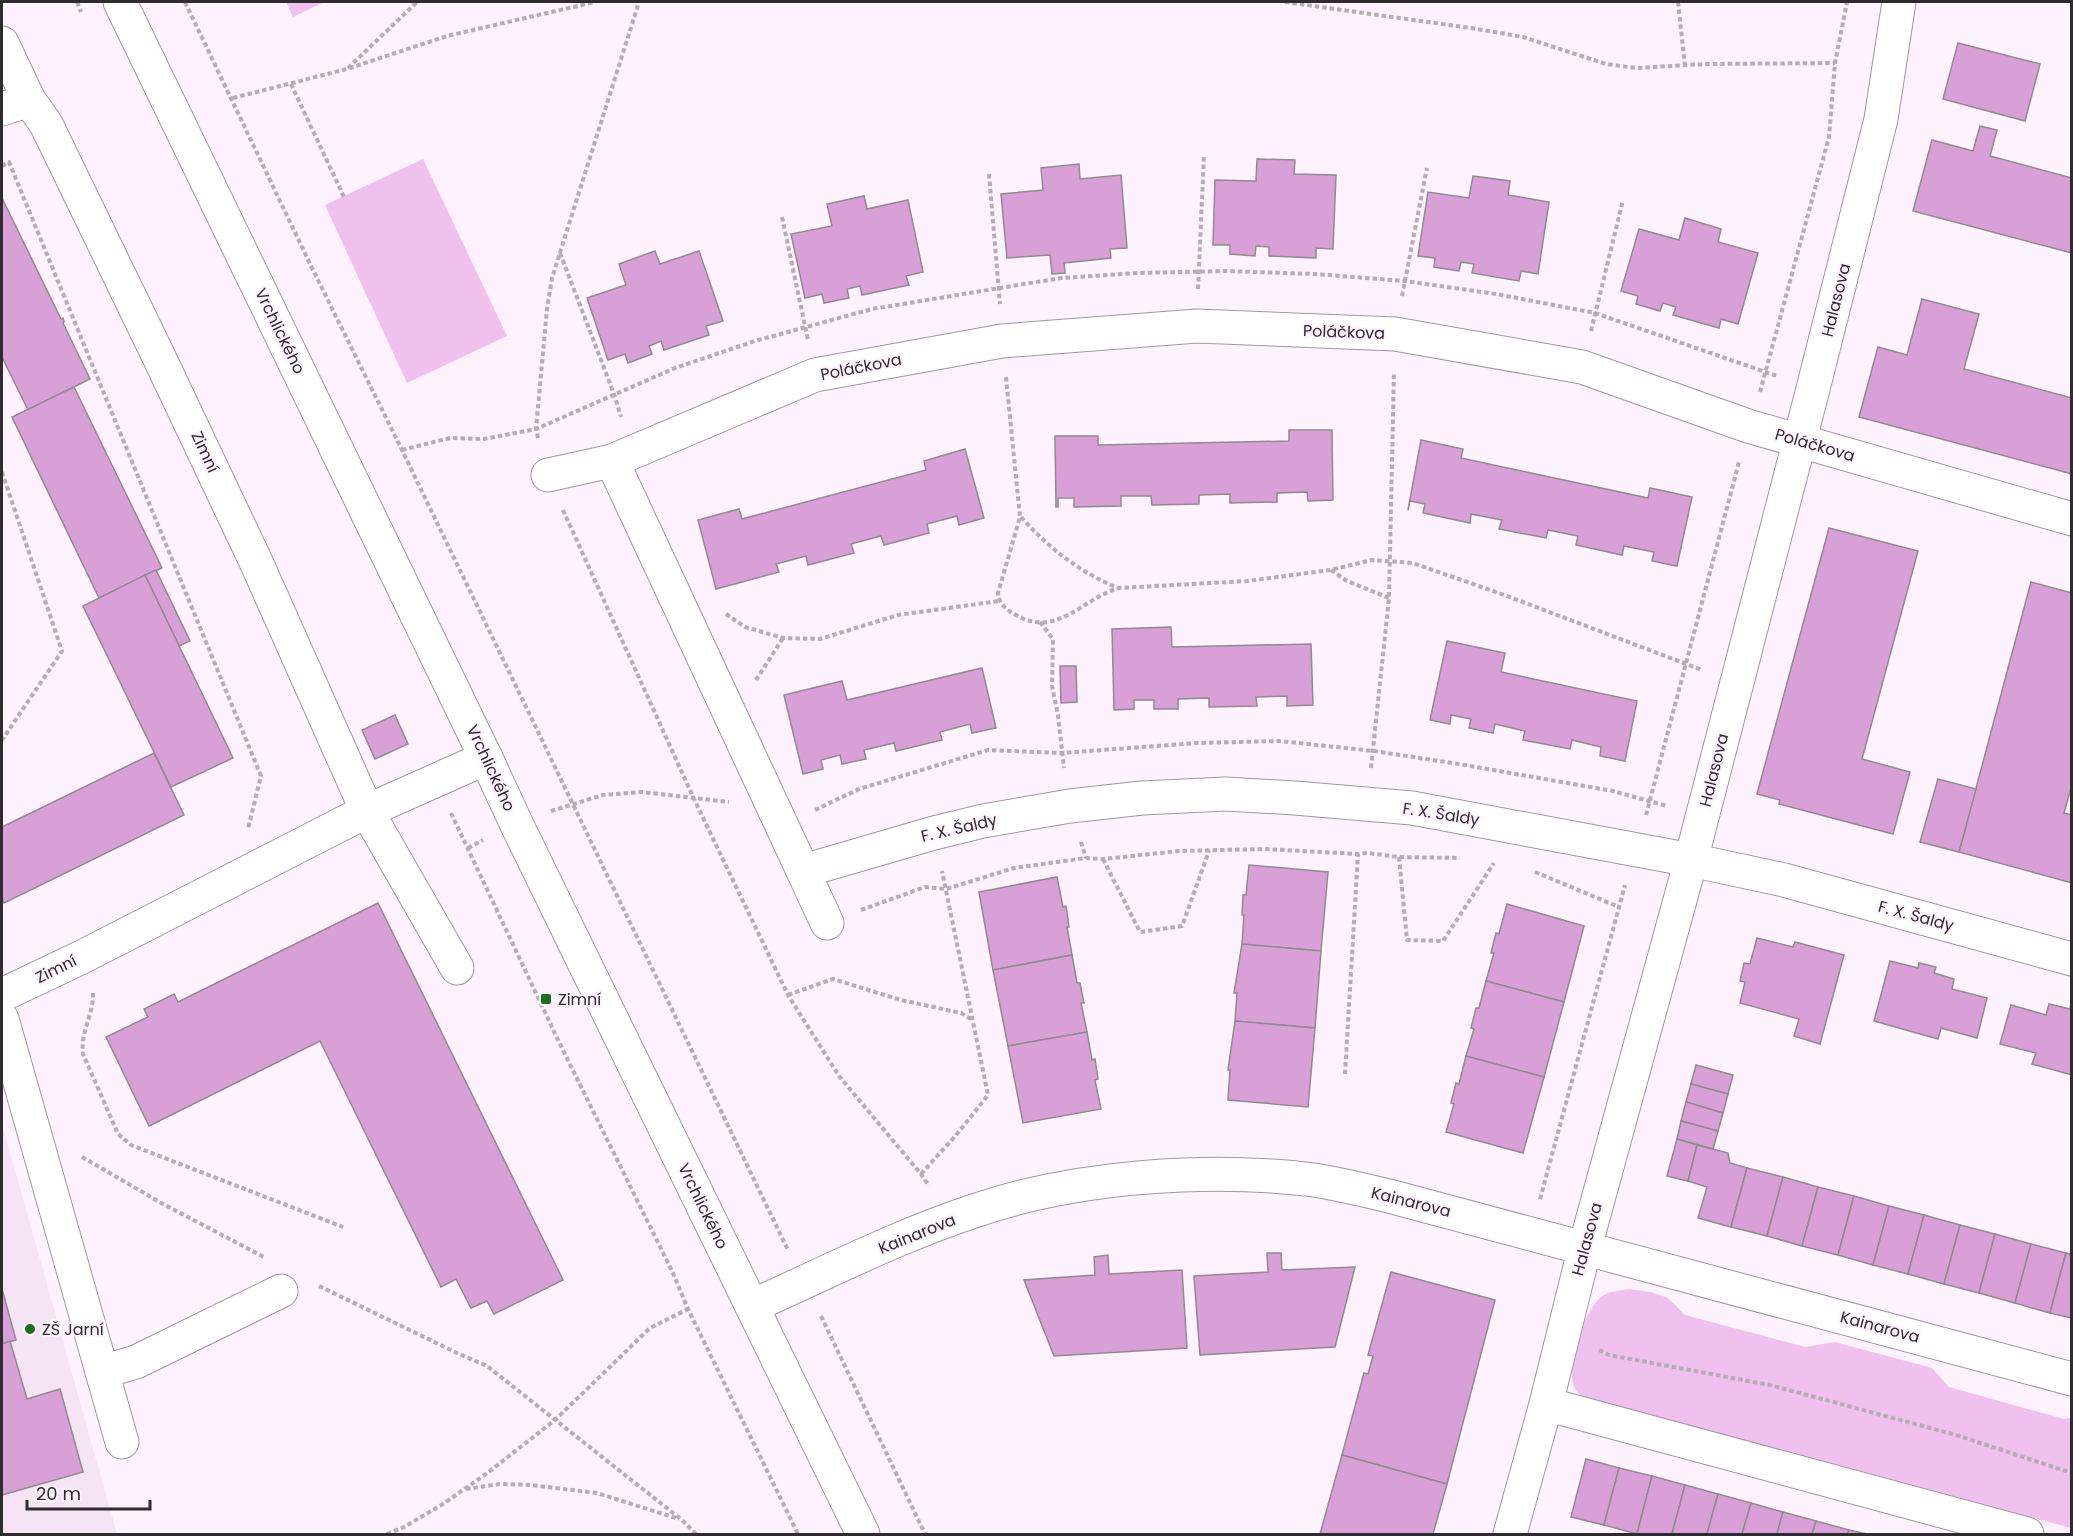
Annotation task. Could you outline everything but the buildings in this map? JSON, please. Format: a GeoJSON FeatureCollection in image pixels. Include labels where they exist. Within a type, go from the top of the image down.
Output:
{"type":"FeatureCollection","features":[{"type":"Feature","properties":{"kind":"street","name":"Vrchlického"},"geometry":{"type":"LineString","coordinates":[[120,2],[521,834],[863,1534]]}},
{"type":"Feature","properties":{"kind":"street","name":"Halasova"},"geometry":{"type":"LineString","coordinates":[[1510,1534],[1546,1404],[1585,1247],[1691,860],[1800,440],[1881,120],[1899,2]]}},
{"type":"Feature","properties":{"kind":"street","name":"Zimní"},"geometry":{"type":"LineString","coordinates":[[2,43],[15,105],[46,124],[257,564],[367,811]]}},
{"type":"Feature","properties":{"kind":"street","name":"Poláčkova"},"geometry":{"type":"LineString","coordinates":[[548,475],[622,457],[815,375],[1002,341],[1197,326],[1395,334],[1582,367],[1748,426],[2072,519]]}},
{"type":"Feature","properties":{"kind":"street"},"geometry":{"type":"LineString","coordinates":[[622,457],[772,805],[827,923]]}},
{"type":"Feature","properties":{"kind":"street","name":"Zimní"},"geometry":{"type":"LineString","coordinates":[[2,995],[82,957],[367,811],[486,758]]}},
{"type":"Feature","properties":{"kind":"street","name":"F. X. Šaldy"},"geometry":{"type":"LineString","coordinates":[[803,871],[983,821],[1070,806],[1142,798],[1226,794],[1366,803],[1412,808],[1691,860],[1784,880],[2072,959]]}},
{"type":"Feature","properties":{"kind":"street"},"geometry":{"type":"LineString","coordinates":[[367,811],[457,968]]}},
{"type":"Feature","properties":{"kind":"street"},"geometry":{"type":"LineString","coordinates":[[2,1019],[122,1442]]}},
{"type":"Feature","properties":{"kind":"street","name":"Kainarova"},"geometry":{"type":"LineString","coordinates":[[752,1306],[917,1232],[978,1209],[1042,1193],[1093,1184],[1209,1174],[1260,1175],[1315,1181],[1389,1196],[2072,1379]]}},
{"type":"Feature","properties":{"kind":"street"},"geometry":{"type":"LineString","coordinates":[[102,1372],[136,1362],[296,1286]]}},
{"type":"Feature","properties":{"kind":"street"},"geometry":{"type":"LineString","coordinates":[[1546,1404],[2027,1534]]}},
{"type":"Feature","properties":{"kind":"path"},"geometry":{"type":"LineString","coordinates":[[185,2],[925,1534]]}},
{"type":"Feature","properties":{"kind":"path"},"geometry":{"type":"LineString","coordinates":[[347,69],[417,2]]}},
{"type":"Feature","properties":{"kind":"path"},"geometry":{"type":"LineString","coordinates":[[233,98],[347,69],[447,36],[595,2]]}},
{"type":"Feature","properties":{"kind":"path"},"geometry":{"type":"LineString","coordinates":[[639,2],[552,278],[536,429],[554,492],[694,799],[788,995],[839,1076],[921,1174],[950,1220]]}},
{"type":"Feature","properties":{"kind":"path"},"geometry":{"type":"LineString","coordinates":[[1285,2],[1523,37],[1606,64],[1636,68],[1705,64],[1835,63]]}},
{"type":"Feature","properties":{"kind":"path"},"geometry":{"type":"LineString","coordinates":[[1678,2],[1685,66]]}},
{"type":"Feature","properties":{"kind":"path"},"geometry":{"type":"LineString","coordinates":[[1531,1233],[1634,849],[1650,802],[1748,426],[1766,373],[1829,137],[1835,63],[1847,2]]}},
{"type":"Feature","properties":{"kind":"path"},"geometry":{"type":"LineString","coordinates":[[291,84],[344,197]]}},
{"type":"Feature","properties":{"kind":"path"},"geometry":{"type":"LineString","coordinates":[[1197,326],[1204,155]]}},
{"type":"Feature","properties":{"kind":"path"},"geometry":{"type":"LineString","coordinates":[[2,166],[9,162],[261,776],[245,839]]}},
{"type":"Feature","properties":{"kind":"path"},"geometry":{"type":"LineString","coordinates":[[1367,853],[1366,803],[1374,751],[1389,598],[1395,334],[1427,168]]}},
{"type":"Feature","properties":{"kind":"path"},"geometry":{"type":"LineString","coordinates":[[989,174],[1002,341],[1020,517],[1000,583],[999,601],[1007,610],[1023,619],[1058,620],[1074,613],[1104,592],[1119,588],[1247,581],[1330,570],[1357,562],[1390,560],[1413,563],[1507,596],[1686,665],[1737,681]]}},
{"type":"Feature","properties":{"kind":"path"},"geometry":{"type":"LineString","coordinates":[[1582,367],[1623,200]]}},
{"type":"Feature","properties":{"kind":"path"},"geometry":{"type":"LineString","coordinates":[[782,218],[815,375]]}},
{"type":"Feature","properties":{"kind":"path"},"geometry":{"type":"LineString","coordinates":[[559,252],[614,394],[622,457]]}},
{"type":"Feature","properties":{"kind":"path"},"geometry":{"type":"LineString","coordinates":[[2,472],[62,651],[2,740]]}},
{"type":"Feature","properties":{"kind":"path"},"geometry":{"type":"LineString","coordinates":[[1020,517],[1044,542],[1073,564],[1095,578],[1119,588]]}},
{"type":"Feature","properties":{"kind":"path"},"geometry":{"type":"LineString","coordinates":[[1330,570],[1347,581],[1389,598]]}},
{"type":"Feature","properties":{"kind":"path"},"geometry":{"type":"LineString","coordinates":[[722,612],[745,627],[783,638],[820,639],[898,615],[999,601]]}},
{"type":"Feature","properties":{"kind":"path"},"geometry":{"type":"LineString","coordinates":[[1039,621],[1053,639],[1052,686],[1070,806],[1086,858]]}},
{"type":"Feature","properties":{"kind":"path"},"geometry":{"type":"LineString","coordinates":[[572,804],[603,795],[642,792],[772,805]]}},
{"type":"Feature","properties":{"kind":"path"},"geometry":{"type":"LineString","coordinates":[[921,1174],[988,1095],[934,833]]}},
{"type":"Feature","properties":{"kind":"path"},"geometry":{"type":"LineString","coordinates":[[827,923],[925,887],[946,889],[1014,868],[1086,858],[1103,859],[1179,851],[1265,849],[1367,853],[1399,857],[1462,858]]}},
{"type":"Feature","properties":{"kind":"path"},"geometry":{"type":"LineString","coordinates":[[1103,859],[1140,932],[1182,926],[1209,851]]}},
{"type":"Feature","properties":{"kind":"path"},"geometry":{"type":"LineString","coordinates":[[1345,1074],[1358,854]]}},
{"type":"Feature","properties":{"kind":"path"},"geometry":{"type":"LineString","coordinates":[[1399,857],[1407,940],[1443,941],[1494,863]]}},
{"type":"Feature","properties":{"kind":"path"},"geometry":{"type":"LineString","coordinates":[[1483,861],[1504,865]]}},
{"type":"Feature","properties":{"kind":"path"},"geometry":{"type":"LineString","coordinates":[[1534,871],[1619,907]]}},
{"type":"Feature","properties":{"kind":"path"},"geometry":{"type":"LineString","coordinates":[[82,957],[92,983],[93,998],[81,1042],[82,1054],[118,1134],[131,1144],[343,1227]]}},
{"type":"Feature","properties":{"kind":"path"},"geometry":{"type":"LineString","coordinates":[[788,995],[833,979],[901,1000],[961,1013],[972,1019]]}},
{"type":"Feature","properties":{"kind":"path"},"geometry":{"type":"LineString","coordinates":[[81,1156],[163,1204],[268,1259]]}},
{"type":"Feature","properties":{"kind":"path"},"geometry":{"type":"LineString","coordinates":[[296,1286],[425,1338],[487,1366],[682,1520],[696,1534]]}},
{"type":"Feature","properties":{"kind":"path"},"geometry":{"type":"LineString","coordinates":[[387,1534],[404,1527],[466,1489],[555,1420],[650,1328],[688,1309]]}},
{"type":"Feature","properties":{"kind":"path"},"geometry":{"type":"LineString","coordinates":[[1563,1333],[1610,1355],[1770,1385],[1956,1435],[2072,1473]]}},
{"type":"Feature","properties":{"kind":"path"},"geometry":{"type":"LineString","coordinates":[[466,1489],[500,1484],[531,1485],[597,1493],[682,1520]]}},
{"type":"Feature","properties":{"kind":"shaded area"},"geometry":{"type":"Polygon","coordinates":[[[286,2],[324,2],[293,17],[286,2]]]}},
{"type":"Feature","properties":{"kind":"shaded area"},"geometry":{"type":"Polygon","coordinates":[[[423,159],[507,336],[407,383],[325,205],[423,159]]]}},
{"type":"Feature","properties":{"kind":"shaded area","name":"ZŠ Jarní"},"geometry":{"type":"Polygon","coordinates":[[[2,1124],[117,1534],[2,1534],[2,1124]]]}},
{"type":"Feature","properties":{"kind":"shaded area"},"geometry":{"type":"Polygon","coordinates":[[[1628,1289],[1651,1292],[1668,1298],[1685,1315],[1805,1347],[1835,1342],[1932,1368],[1949,1387],[2064,1419],[2071,1418],[2071,1528],[1582,1396],[1575,1389],[1572,1368],[1582,1327],[1588,1314],[1601,1297],[1611,1292],[1628,1289]]]}},
{"type":"Feature","properties":{"kind":"place","name":"Zimní"},"geometry":{"type":"Point","coordinates":[546,999]}},
{"type":"Feature","properties":{"kind":"place","name":"ZŠ Jarní"},"geometry":{"type":"Point","coordinates":[30,1329]}}]}
